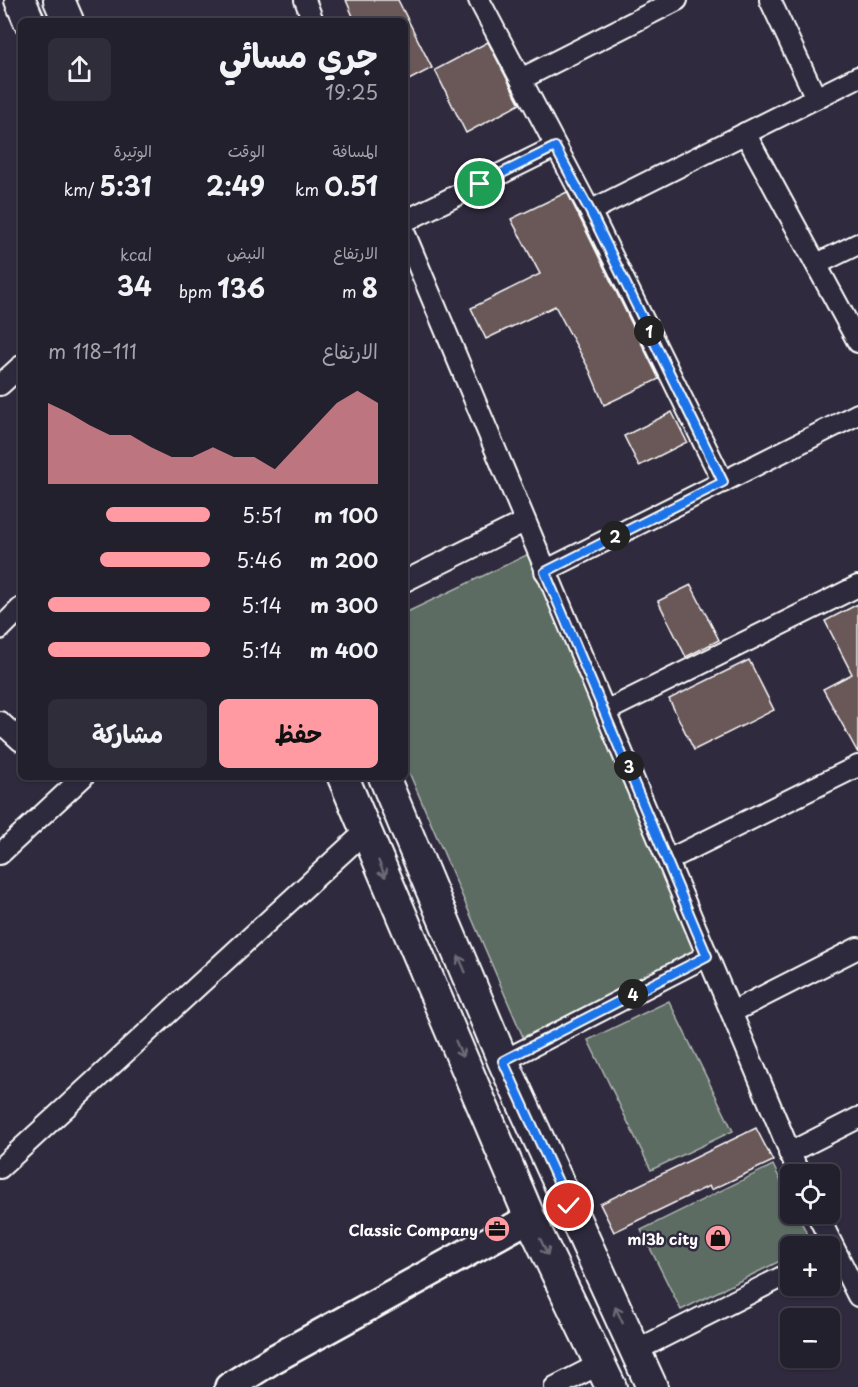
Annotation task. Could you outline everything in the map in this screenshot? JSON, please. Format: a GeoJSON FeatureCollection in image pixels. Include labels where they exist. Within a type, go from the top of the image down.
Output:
{"type":"FeatureCollection","features":[{"type":"Feature","properties":{"kind":"main road"},"geometry":{"type":"LineString","coordinates":[[20,0],[28,18]]}},
{"type":"Feature","properties":{"kind":"main road"},"geometry":{"type":"LineString","coordinates":[[59,0],[67,18]]}},
{"type":"Feature","properties":{"kind":"main road"},"geometry":{"type":"LineString","coordinates":[[344,780],[530,1218],[605,1375]]}},
{"type":"Feature","properties":{"kind":"main road"},"geometry":{"type":"LineString","coordinates":[[385,780],[503,1061],[652,1387]]}},
{"type":"Feature","properties":{"kind":"street"},"geometry":{"type":"LineString","coordinates":[[305,0],[312,18]]}},
{"type":"Feature","properties":{"kind":"street"},"geometry":{"type":"LineString","coordinates":[[479,0],[590,211],[723,482]]}},
{"type":"Feature","properties":{"kind":"street"},"geometry":{"type":"LineString","coordinates":[[521,79],[677,0]]}},
{"type":"Feature","properties":{"kind":"street"},"geometry":{"type":"LineString","coordinates":[[770,0],[816,98]]}},
{"type":"Feature","properties":{"kind":"street"},"geometry":{"type":"LineString","coordinates":[[590,211],[858,77]]}},
{"type":"Feature","properties":{"kind":"street"},"geometry":{"type":"LineString","coordinates":[[745,133],[818,264],[858,342]]}},
{"type":"Feature","properties":{"kind":"street"},"geometry":{"type":"LineString","coordinates":[[408,219],[555,147]]}},
{"type":"Feature","properties":{"kind":"street"},"geometry":{"type":"LineString","coordinates":[[408,241],[794,1164]]}},
{"type":"Feature","properties":{"kind":"street"},"geometry":{"type":"LineString","coordinates":[[818,264],[858,243]]}},
{"type":"Feature","properties":{"kind":"street"},"geometry":{"type":"LineString","coordinates":[[0,385],[18,369]]}},
{"type":"Feature","properties":{"kind":"street"},"geometry":{"type":"LineString","coordinates":[[545,572],[858,414]]}},
{"type":"Feature","properties":{"kind":"street"},"geometry":{"type":"LineString","coordinates":[[408,580],[524,522]]}},
{"type":"Feature","properties":{"kind":"street"},"geometry":{"type":"LineString","coordinates":[[606,711],[858,586]]}},
{"type":"Feature","properties":{"kind":"street"},"geometry":{"type":"LineString","coordinates":[[0,629],[18,611]]}},
{"type":"Feature","properties":{"kind":"street"},"geometry":{"type":"LineString","coordinates":[[0,722],[18,738]]}},
{"type":"Feature","properties":{"kind":"street"},"geometry":{"type":"LineString","coordinates":[[668,860],[858,766]]}},
{"type":"Feature","properties":{"kind":"street"},"geometry":{"type":"LineString","coordinates":[[0,854],[75,780]]}},
{"type":"Feature","properties":{"kind":"street"},"geometry":{"type":"LineString","coordinates":[[0,1168],[366,831]]}},
{"type":"Feature","properties":{"kind":"street"},"geometry":{"type":"LineString","coordinates":[[732,1012],[858,948]]}},
{"type":"Feature","properties":{"kind":"street"},"geometry":{"type":"LineString","coordinates":[[503,1061],[707,956]]}},
{"type":"Feature","properties":{"kind":"street"},"geometry":{"type":"LineString","coordinates":[[789,1153],[858,1118]]}},
{"type":"Feature","properties":{"kind":"street"},"geometry":{"type":"LineString","coordinates":[[229,1387],[272,1360],[530,1218]]}},
{"type":"Feature","properties":{"kind":"street"},"geometry":{"type":"LineString","coordinates":[[840,1264],[857,1290]]}},
{"type":"Feature","properties":{"kind":"street"},"geometry":{"type":"LineString","coordinates":[[635,1351],[780,1278]]}},
{"type":"Feature","properties":{"kind":"street"},"geometry":{"type":"LineString","coordinates":[[555,1387],[605,1375]]}},
{"type":"Feature","properties":{"kind":"green space"},"geometry":{"type":"Polygon","coordinates":[[[533,552],[707,951],[523,1037],[408,770],[408,612],[533,552]]]}},
{"type":"Feature","properties":{"kind":"green space"},"geometry":{"type":"Polygon","coordinates":[[[669,1001],[733,1131],[651,1170],[588,1040],[669,1001]]]}},
{"type":"Feature","properties":{"kind":"green space"},"geometry":{"type":"Polygon","coordinates":[[[773,1165],[780,1179],[780,1224],[802,1224],[808,1236],[780,1236],[780,1261],[681,1310],[641,1230],[773,1165]]]}},
{"type":"Feature","properties":{"kind":"building"},"geometry":{"type":"Polygon","coordinates":[[[346,0],[398,0],[407,18],[354,18],[346,0]]]}},
{"type":"Feature","properties":{"kind":"building"},"geometry":{"type":"Polygon","coordinates":[[[408,20],[432,68],[408,80],[408,20]]]}},
{"type":"Feature","properties":{"kind":"building"},"geometry":{"type":"Polygon","coordinates":[[[488,42],[520,104],[466,133],[435,70],[488,42]]]}},
{"type":"Feature","properties":{"kind":"building"},"geometry":{"type":"Polygon","coordinates":[[[567,192],[659,379],[604,405],[590,371],[555,306],[486,339],[471,308],[540,274],[511,219],[567,192]]]}},
{"type":"Feature","properties":{"kind":"building"},"geometry":{"type":"Polygon","coordinates":[[[672,412],[687,442],[639,466],[624,436],[672,412]]]}},
{"type":"Feature","properties":{"kind":"building"},"geometry":{"type":"Polygon","coordinates":[[[691,585],[719,640],[686,657],[658,601],[691,585]]]}},
{"type":"Feature","properties":{"kind":"building"},"geometry":{"type":"Polygon","coordinates":[[[858,604],[858,753],[823,689],[852,674],[825,621],[858,604]]]}},
{"type":"Feature","properties":{"kind":"building"},"geometry":{"type":"Polygon","coordinates":[[[749,660],[774,710],[694,750],[669,699],[749,660]]]}},
{"type":"Feature","properties":{"kind":"building"},"geometry":{"type":"Polygon","coordinates":[[[756,1128],[773,1161],[711,1190],[709,1186],[614,1232],[600,1204],[756,1128]]]}},
{"type":"Feature","properties":{"kind":"place","name":"Classic Company"},"geometry":{"type":"Point","coordinates":[497,1229]}},
{"type":"Feature","properties":{"kind":"place","name":"ml3b city"},"geometry":{"type":"Point","coordinates":[718,1238]}},
{"type":"Feature","properties":{"kind":"route"},"geometry":{"type":"LineString","coordinates":[[480,184],[555,147],[590,211],[723,482],[545,572],[606,711],[707,956],[503,1061],[569,1206]]}}]}
